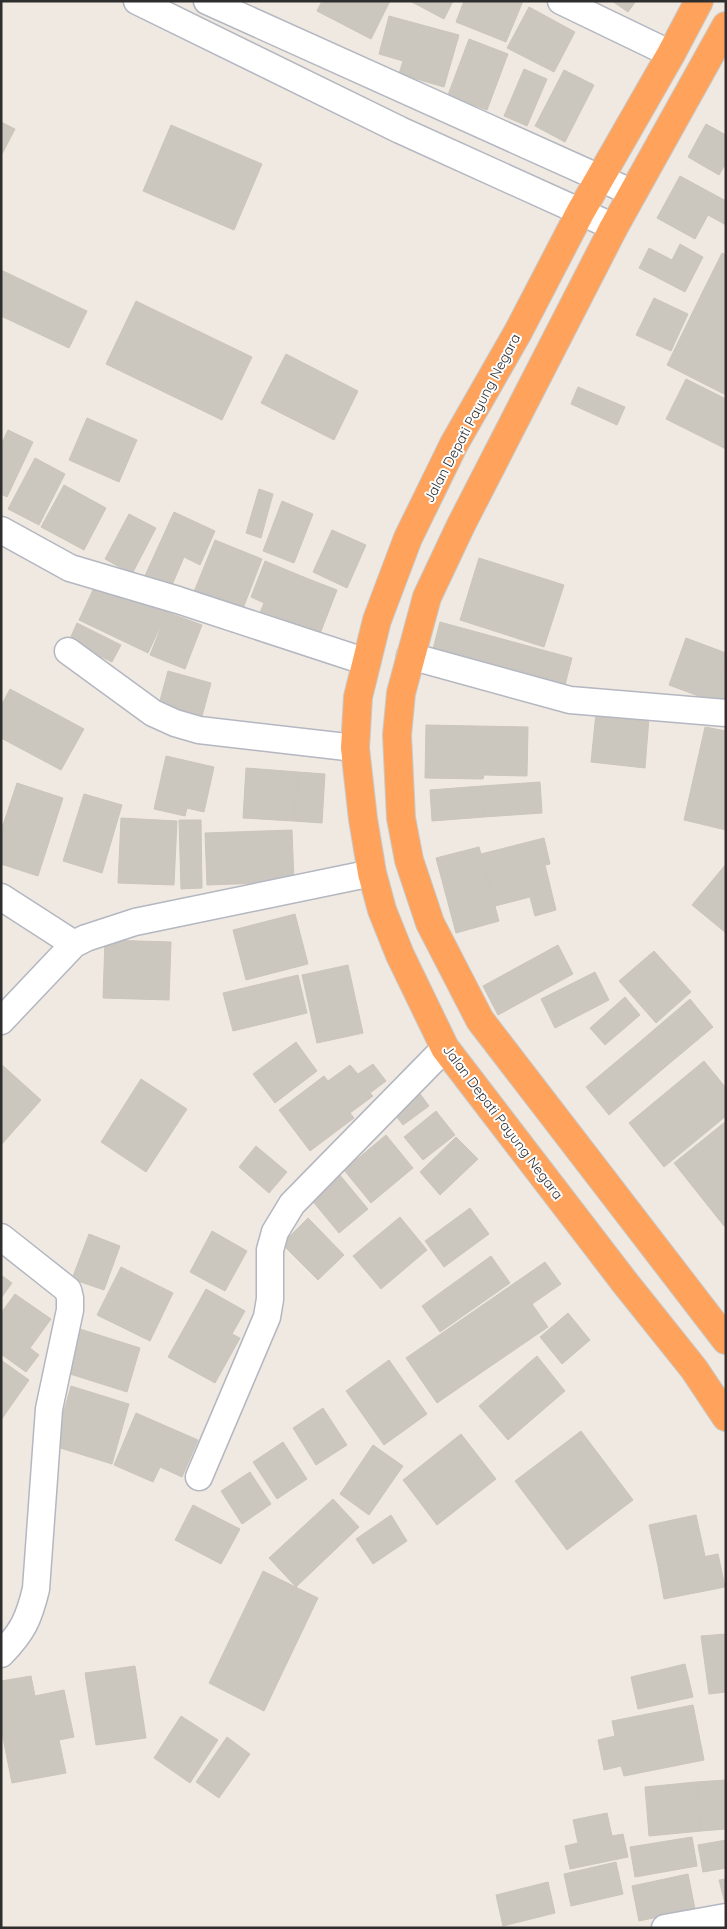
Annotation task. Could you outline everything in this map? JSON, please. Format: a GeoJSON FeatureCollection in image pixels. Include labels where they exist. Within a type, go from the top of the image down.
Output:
{"type":"FeatureCollection","features":[{"type":"Feature","properties":{"kind":"highway","name":"Jalan Depati Payung Negara"},"geometry":{"type":"LineString","coordinates":[[699,1],[601,178],[580,211],[518,332],[454,444],[408,538],[377,620],[358,698],[355,748],[363,819],[372,873],[382,910],[400,955],[445,1048],[626,1284],[694,1369],[726,1417]]}},
{"type":"Feature","properties":{"kind":"highway"},"geometry":{"type":"LineString","coordinates":[[726,26],[614,227],[465,517],[431,588],[410,656],[401,693],[397,736],[398,788],[401,818],[409,860],[430,923],[480,1020],[726,1340]]}},
{"type":"Feature","properties":{"kind":"street"},"geometry":{"type":"LineString","coordinates":[[137,1],[400,130],[614,227]]}},
{"type":"Feature","properties":{"kind":"street"},"geometry":{"type":"LineString","coordinates":[[207,1],[633,193]]}},
{"type":"Feature","properties":{"kind":"street"},"geometry":{"type":"LineString","coordinates":[[561,1],[671,54]]}},
{"type":"Feature","properties":{"kind":"street"},"geometry":{"type":"LineString","coordinates":[[1,530],[70,568],[178,600],[367,662]]}},
{"type":"Feature","properties":{"kind":"street"},"geometry":{"type":"LineString","coordinates":[[68,652],[153,713],[175,723],[198,730],[355,748]]}},
{"type":"Feature","properties":{"kind":"street"},"geometry":{"type":"LineString","coordinates":[[410,656],[570,700],[726,713]]}},
{"type":"Feature","properties":{"kind":"street"},"geometry":{"type":"LineString","coordinates":[[1,1021],[74,944],[86,938],[134,922],[372,873]]}},
{"type":"Feature","properties":{"kind":"street"},"geometry":{"type":"LineString","coordinates":[[1,897],[74,944]]}},
{"type":"Feature","properties":{"kind":"street"},"geometry":{"type":"LineString","coordinates":[[199,1477],[266,1318],[270,1299],[270,1250],[275,1232],[292,1204],[445,1048]]}},
{"type":"Feature","properties":{"kind":"street"},"geometry":{"type":"LineString","coordinates":[[1,1238],[68,1290],[70,1298],[70,1310],[49,1409],[36,1589],[30,1615],[16,1639],[1,1654]]}},
{"type":"Feature","properties":{"kind":"street"},"geometry":{"type":"LineString","coordinates":[[665,1928],[726,1917]]}},
{"type":"Feature","properties":{"kind":"building"},"geometry":{"type":"Polygon","coordinates":[[[322,1],[390,1],[371,39],[317,11],[322,1]]]}},
{"type":"Feature","properties":{"kind":"building"},"geometry":{"type":"Polygon","coordinates":[[[410,1],[453,1],[444,19],[410,1]]]}},
{"type":"Feature","properties":{"kind":"building"},"geometry":{"type":"Polygon","coordinates":[[[464,1],[523,1],[506,42],[456,22],[464,1]]]}},
{"type":"Feature","properties":{"kind":"building"},"geometry":{"type":"Polygon","coordinates":[[[612,1],[636,1],[628,12],[612,1]]]}},
{"type":"Feature","properties":{"kind":"building"},"geometry":{"type":"Polygon","coordinates":[[[529,7],[575,32],[554,72],[507,48],[529,7]]]}},
{"type":"Feature","properties":{"kind":"building"},"geometry":{"type":"Polygon","coordinates":[[[389,16],[459,35],[444,87],[399,74],[403,61],[379,54],[389,16]]]}},
{"type":"Feature","properties":{"kind":"building"},"geometry":{"type":"Polygon","coordinates":[[[469,39],[508,54],[487,110],[448,95],[469,39]]]}},
{"type":"Feature","properties":{"kind":"building"},"geometry":{"type":"Polygon","coordinates":[[[524,69],[547,79],[527,126],[504,116],[524,69]]]}},
{"type":"Feature","properties":{"kind":"building"},"geometry":{"type":"Polygon","coordinates":[[[564,70],[594,85],[565,142],[535,126],[564,70]]]}},
{"type":"Feature","properties":{"kind":"building"},"geometry":{"type":"Polygon","coordinates":[[[1,122],[15,129],[1,156],[1,122]]]}},
{"type":"Feature","properties":{"kind":"building"},"geometry":{"type":"Polygon","coordinates":[[[706,124],[726,135],[726,163],[719,175],[688,157],[706,124]]]}},
{"type":"Feature","properties":{"kind":"building"},"geometry":{"type":"Polygon","coordinates":[[[171,125],[262,164],[234,230],[143,191],[171,125]]]}},
{"type":"Feature","properties":{"kind":"building"},"geometry":{"type":"Polygon","coordinates":[[[680,176],[726,201],[726,225],[708,215],[695,239],[657,218],[680,176]]]}},
{"type":"Feature","properties":{"kind":"building"},"geometry":{"type":"Polygon","coordinates":[[[680,244],[703,257],[685,292],[639,268],[649,248],[672,260],[680,244]]]}},
{"type":"Feature","properties":{"kind":"building"},"geometry":{"type":"Polygon","coordinates":[[[722,253],[726,255],[726,302],[703,291],[722,253]]]}},
{"type":"Feature","properties":{"kind":"building"},"geometry":{"type":"Polygon","coordinates":[[[1,270],[87,311],[69,348],[1,316],[1,270]]]}},
{"type":"Feature","properties":{"kind":"building"},"geometry":{"type":"Polygon","coordinates":[[[703,291],[726,302],[726,395],[667,365],[703,291]]]}},
{"type":"Feature","properties":{"kind":"building"},"geometry":{"type":"Polygon","coordinates":[[[654,298],[688,314],[671,351],[636,335],[654,298]]]}},
{"type":"Feature","properties":{"kind":"building"},"geometry":{"type":"Polygon","coordinates":[[[136,301],[252,357],[222,420],[106,364],[136,301]]]}},
{"type":"Feature","properties":{"kind":"building"},"geometry":{"type":"Polygon","coordinates":[[[286,354],[358,391],[334,440],[261,403],[286,354]]]}},
{"type":"Feature","properties":{"kind":"building"},"geometry":{"type":"Polygon","coordinates":[[[686,379],[726,399],[726,449],[666,419],[686,379]]]}},
{"type":"Feature","properties":{"kind":"building"},"geometry":{"type":"Polygon","coordinates":[[[578,387],[625,407],[617,425],[571,404],[578,387]]]}},
{"type":"Feature","properties":{"kind":"building"},"geometry":{"type":"Polygon","coordinates":[[[87,418],[137,440],[119,482],[69,460],[87,418]]]}},
{"type":"Feature","properties":{"kind":"building"},"geometry":{"type":"Polygon","coordinates":[[[8,430],[33,442],[7,497],[1,494],[1,445],[8,430]]]}},
{"type":"Feature","properties":{"kind":"building"},"geometry":{"type":"Polygon","coordinates":[[[35,458],[65,474],[39,525],[8,509],[35,458]]]}},
{"type":"Feature","properties":{"kind":"building"},"geometry":{"type":"Polygon","coordinates":[[[64,485],[106,508],[84,550],[41,527],[64,485]]]}},
{"type":"Feature","properties":{"kind":"building"},"geometry":{"type":"Polygon","coordinates":[[[259,489],[273,494],[261,538],[246,533],[259,489]]]}},
{"type":"Feature","properties":{"kind":"building"},"geometry":{"type":"Polygon","coordinates":[[[282,501],[313,514],[294,563],[263,551],[282,501]]]}},
{"type":"Feature","properties":{"kind":"building"},"geometry":{"type":"Polygon","coordinates":[[[174,512],[215,531],[200,565],[184,557],[169,592],[143,580],[174,512]]]}},
{"type":"Feature","properties":{"kind":"building"},"geometry":{"type":"Polygon","coordinates":[[[129,514],[156,528],[132,574],[105,559],[129,514]]]}},
{"type":"Feature","properties":{"kind":"building"},"geometry":{"type":"Polygon","coordinates":[[[332,530],[366,545],[347,588],[313,572],[332,530]]]}},
{"type":"Feature","properties":{"kind":"building"},"geometry":{"type":"Polygon","coordinates":[[[215,540],[262,559],[239,619],[191,599],[215,540]]]}},
{"type":"Feature","properties":{"kind":"building"},"geometry":{"type":"Polygon","coordinates":[[[479,558],[564,585],[544,647],[460,620],[479,558]]]}},
{"type":"Feature","properties":{"kind":"building"},"geometry":{"type":"Polygon","coordinates":[[[265,561],[311,580],[290,633],[257,620],[264,603],[251,597],[265,561]]]}},
{"type":"Feature","properties":{"kind":"building"},"geometry":{"type":"Polygon","coordinates":[[[98,579],[167,612],[148,653],[79,620],[98,579]]]}},
{"type":"Feature","properties":{"kind":"building"},"geometry":{"type":"Polygon","coordinates":[[[311,580],[337,590],[316,644],[290,633],[311,580]]]}},
{"type":"Feature","properties":{"kind":"building"},"geometry":{"type":"Polygon","coordinates":[[[167,612],[202,625],[185,669],[150,655],[167,612]]]}},
{"type":"Feature","properties":{"kind":"building"},"geometry":{"type":"Polygon","coordinates":[[[440,622],[572,658],[565,685],[433,649],[440,622]]]}},
{"type":"Feature","properties":{"kind":"building"},"geometry":{"type":"Polygon","coordinates":[[[77,623],[121,645],[112,662],[69,641],[77,623]]]}},
{"type":"Feature","properties":{"kind":"building"},"geometry":{"type":"Polygon","coordinates":[[[686,638],[726,653],[726,661],[712,701],[669,685],[686,638]]]}},
{"type":"Feature","properties":{"kind":"building"},"geometry":{"type":"Polygon","coordinates":[[[726,661],[726,706],[712,701],[726,661]]]}},
{"type":"Feature","properties":{"kind":"building"},"geometry":{"type":"Polygon","coordinates":[[[168,671],[211,683],[201,720],[158,708],[168,671]]]}},
{"type":"Feature","properties":{"kind":"building"},"geometry":{"type":"Polygon","coordinates":[[[10,689],[84,729],[61,770],[1,738],[1,706],[10,689]]]}},
{"type":"Feature","properties":{"kind":"building"},"geometry":{"type":"Polygon","coordinates":[[[596,713],[649,718],[645,768],[591,762],[596,713]]]}},
{"type":"Feature","properties":{"kind":"building"},"geometry":{"type":"Polygon","coordinates":[[[426,725],[528,727],[527,776],[484,775],[483,779],[425,778],[426,725]]]}},
{"type":"Feature","properties":{"kind":"building"},"geometry":{"type":"Polygon","coordinates":[[[705,727],[726,731],[726,830],[684,820],[705,727]]]}},
{"type":"Feature","properties":{"kind":"building"},"geometry":{"type":"Polygon","coordinates":[[[166,756],[214,767],[204,812],[187,808],[185,816],[154,809],[166,756]]]}},
{"type":"Feature","properties":{"kind":"building"},"geometry":{"type":"Polygon","coordinates":[[[246,768],[298,772],[294,821],[243,818],[246,768]]]}},
{"type":"Feature","properties":{"kind":"building"},"geometry":{"type":"Polygon","coordinates":[[[298,772],[325,774],[322,823],[294,821],[298,772]]]}},
{"type":"Feature","properties":{"kind":"building"},"geometry":{"type":"Polygon","coordinates":[[[540,782],[542,813],[484,817],[482,786],[540,782]]]}},
{"type":"Feature","properties":{"kind":"building"},"geometry":{"type":"Polygon","coordinates":[[[17,783],[63,798],[38,876],[1,864],[1,831],[17,783]]]}},
{"type":"Feature","properties":{"kind":"building"},"geometry":{"type":"Polygon","coordinates":[[[482,786],[484,817],[432,821],[430,790],[482,786]]]}},
{"type":"Feature","properties":{"kind":"building"},"geometry":{"type":"Polygon","coordinates":[[[84,794],[122,805],[102,873],[63,861],[84,794]]]}},
{"type":"Feature","properties":{"kind":"building"},"geometry":{"type":"Polygon","coordinates":[[[121,818],[177,821],[174,885],[118,883],[121,818]]]}},
{"type":"Feature","properties":{"kind":"building"},"geometry":{"type":"Polygon","coordinates":[[[179,820],[201,820],[202,888],[181,889],[179,820]]]}},
{"type":"Feature","properties":{"kind":"building"},"geometry":{"type":"Polygon","coordinates":[[[292,830],[294,882],[207,885],[205,833],[292,830]]]}},
{"type":"Feature","properties":{"kind":"building"},"geometry":{"type":"Polygon","coordinates":[[[544,838],[550,864],[545,865],[556,910],[535,916],[530,897],[495,906],[481,854],[544,838]]]}},
{"type":"Feature","properties":{"kind":"building"},"geometry":{"type":"Polygon","coordinates":[[[479,847],[499,921],[456,933],[436,858],[479,847]]]}},
{"type":"Feature","properties":{"kind":"building"},"geometry":{"type":"Polygon","coordinates":[[[726,864],[726,933],[692,905],[726,864]]]}},
{"type":"Feature","properties":{"kind":"building"},"geometry":{"type":"Polygon","coordinates":[[[295,914],[308,964],[246,980],[233,930],[295,914]]]}},
{"type":"Feature","properties":{"kind":"building"},"geometry":{"type":"Polygon","coordinates":[[[105,940],[171,942],[169,1000],[103,998],[105,940]]]}},
{"type":"Feature","properties":{"kind":"building"},"geometry":{"type":"Polygon","coordinates":[[[558,945],[573,974],[498,1015],[483,986],[558,945]]]}},
{"type":"Feature","properties":{"kind":"building"},"geometry":{"type":"Polygon","coordinates":[[[654,951],[691,992],[656,1023],[619,981],[654,951]]]}},
{"type":"Feature","properties":{"kind":"building"},"geometry":{"type":"Polygon","coordinates":[[[348,965],[363,1033],[317,1043],[302,975],[348,965]]]}},
{"type":"Feature","properties":{"kind":"building"},"geometry":{"type":"Polygon","coordinates":[[[595,972],[609,1000],[555,1028],[541,999],[595,972]]]}},
{"type":"Feature","properties":{"kind":"building"},"geometry":{"type":"Polygon","coordinates":[[[298,975],[307,1013],[233,1031],[223,993],[298,975]]]}},
{"type":"Feature","properties":{"kind":"building"},"geometry":{"type":"Polygon","coordinates":[[[625,997],[640,1015],[605,1045],[590,1028],[625,997]]]}},
{"type":"Feature","properties":{"kind":"building"},"geometry":{"type":"Polygon","coordinates":[[[690,999],[713,1027],[658,1073],[635,1046],[690,999]]]}},
{"type":"Feature","properties":{"kind":"building"},"geometry":{"type":"Polygon","coordinates":[[[296,1042],[317,1071],[275,1103],[253,1074],[296,1042]]]}},
{"type":"Feature","properties":{"kind":"building"},"geometry":{"type":"Polygon","coordinates":[[[635,1046],[658,1073],[609,1115],[586,1087],[635,1046]]]}},
{"type":"Feature","properties":{"kind":"building"},"geometry":{"type":"Polygon","coordinates":[[[704,1061],[726,1088],[726,1116],[664,1167],[629,1123],[704,1061]]]}},
{"type":"Feature","properties":{"kind":"building"},"geometry":{"type":"Polygon","coordinates":[[[1,1064],[41,1100],[1,1145],[1,1064]]]}},
{"type":"Feature","properties":{"kind":"building"},"geometry":{"type":"Polygon","coordinates":[[[373,1064],[386,1081],[370,1093],[373,1096],[350,1113],[354,1118],[310,1151],[279,1110],[324,1076],[328,1081],[350,1065],[358,1074],[373,1064]]]}},
{"type":"Feature","properties":{"kind":"building"},"geometry":{"type":"Polygon","coordinates":[[[141,1079],[187,1109],[146,1172],[101,1142],[141,1079]]]}},
{"type":"Feature","properties":{"kind":"building"},"geometry":{"type":"Polygon","coordinates":[[[415,1087],[429,1106],[403,1125],[389,1107],[415,1087]]]}},
{"type":"Feature","properties":{"kind":"building"},"geometry":{"type":"Polygon","coordinates":[[[436,1111],[455,1135],[423,1160],[404,1137],[436,1111]]]}},
{"type":"Feature","properties":{"kind":"building"},"geometry":{"type":"Polygon","coordinates":[[[725,1122],[726,1225],[724,1226],[674,1163],[725,1122]]]}},
{"type":"Feature","properties":{"kind":"building"},"geometry":{"type":"Polygon","coordinates":[[[386,1135],[413,1168],[371,1203],[344,1170],[386,1135]]]}},
{"type":"Feature","properties":{"kind":"building"},"geometry":{"type":"Polygon","coordinates":[[[456,1137],[478,1159],[440,1195],[420,1172],[456,1137]]]}},
{"type":"Feature","properties":{"kind":"building"},"geometry":{"type":"Polygon","coordinates":[[[256,1146],[287,1172],[269,1193],[239,1167],[256,1146]]]}},
{"type":"Feature","properties":{"kind":"building"},"geometry":{"type":"Polygon","coordinates":[[[339,1174],[368,1209],[339,1233],[310,1198],[339,1174]]]}},
{"type":"Feature","properties":{"kind":"building"},"geometry":{"type":"Polygon","coordinates":[[[470,1208],[489,1234],[444,1267],[425,1241],[470,1208]]]}},
{"type":"Feature","properties":{"kind":"building"},"geometry":{"type":"Polygon","coordinates":[[[400,1217],[427,1250],[381,1289],[353,1256],[400,1217]]]}},
{"type":"Feature","properties":{"kind":"building"},"geometry":{"type":"Polygon","coordinates":[[[308,1218],[344,1255],[318,1280],[282,1244],[308,1218]]]}},
{"type":"Feature","properties":{"kind":"building"},"geometry":{"type":"Polygon","coordinates":[[[212,1231],[247,1251],[225,1291],[190,1272],[212,1231]]]}},
{"type":"Feature","properties":{"kind":"building"},"geometry":{"type":"Polygon","coordinates":[[[89,1234],[120,1246],[104,1290],[72,1279],[89,1234]]]}},
{"type":"Feature","properties":{"kind":"building"},"geometry":{"type":"Polygon","coordinates":[[[491,1256],[510,1283],[440,1332],[422,1306],[491,1256]]]}},
{"type":"Feature","properties":{"kind":"building"},"geometry":{"type":"Polygon","coordinates":[[[545,1262],[561,1284],[532,1304],[548,1327],[466,1383],[435,1338],[545,1262]]]}},
{"type":"Feature","properties":{"kind":"building"},"geometry":{"type":"Polygon","coordinates":[[[121,1267],[173,1293],[150,1341],[97,1315],[121,1267]]]}},
{"type":"Feature","properties":{"kind":"building"},"geometry":{"type":"Polygon","coordinates":[[[1,1275],[12,1283],[1,1298],[1,1275]]]}},
{"type":"Feature","properties":{"kind":"building"},"geometry":{"type":"Polygon","coordinates":[[[206,1289],[245,1311],[232,1334],[240,1338],[215,1383],[168,1357],[206,1289]]]}},
{"type":"Feature","properties":{"kind":"building"},"geometry":{"type":"Polygon","coordinates":[[[15,1294],[51,1319],[30,1348],[39,1355],[26,1372],[1,1354],[1,1313],[15,1294]]]}},
{"type":"Feature","properties":{"kind":"building"},"geometry":{"type":"Polygon","coordinates":[[[568,1313],[590,1340],[562,1364],[540,1337],[568,1313]]]}},
{"type":"Feature","properties":{"kind":"building"},"geometry":{"type":"Polygon","coordinates":[[[80,1329],[140,1348],[127,1392],[67,1373],[80,1329]]]}},
{"type":"Feature","properties":{"kind":"building"},"geometry":{"type":"Polygon","coordinates":[[[435,1338],[466,1383],[437,1403],[406,1358],[435,1338]]]}},
{"type":"Feature","properties":{"kind":"building"},"geometry":{"type":"Polygon","coordinates":[[[537,1356],[565,1391],[508,1440],[479,1406],[537,1356]]]}},
{"type":"Feature","properties":{"kind":"building"},"geometry":{"type":"Polygon","coordinates":[[[1,1360],[29,1380],[1,1420],[1,1360]]]}},
{"type":"Feature","properties":{"kind":"building"},"geometry":{"type":"Polygon","coordinates":[[[389,1360],[427,1414],[384,1445],[346,1391],[389,1360]]]}},
{"type":"Feature","properties":{"kind":"building"},"geometry":{"type":"Polygon","coordinates":[[[71,1386],[129,1404],[112,1464],[54,1446],[71,1386]]]}},
{"type":"Feature","properties":{"kind":"building"},"geometry":{"type":"Polygon","coordinates":[[[323,1408],[347,1445],[316,1465],[293,1428],[323,1408]]]}},
{"type":"Feature","properties":{"kind":"building"},"geometry":{"type":"Polygon","coordinates":[[[136,1413],[198,1440],[182,1477],[160,1467],[153,1482],[114,1465],[136,1413]]]}},
{"type":"Feature","properties":{"kind":"building"},"geometry":{"type":"Polygon","coordinates":[[[581,1431],[633,1500],[567,1550],[515,1481],[581,1431]]]}},
{"type":"Feature","properties":{"kind":"building"},"geometry":{"type":"Polygon","coordinates":[[[461,1434],[496,1479],[437,1525],[403,1480],[461,1434]]]}},
{"type":"Feature","properties":{"kind":"building"},"geometry":{"type":"Polygon","coordinates":[[[283,1442],[307,1479],[277,1499],[253,1462],[283,1442]]]}},
{"type":"Feature","properties":{"kind":"building"},"geometry":{"type":"Polygon","coordinates":[[[373,1445],[403,1466],[369,1515],[340,1494],[373,1445]]]}},
{"type":"Feature","properties":{"kind":"building"},"geometry":{"type":"Polygon","coordinates":[[[250,1472],[271,1504],[242,1524],[221,1491],[250,1472]]]}},
{"type":"Feature","properties":{"kind":"building"},"geometry":{"type":"Polygon","coordinates":[[[333,1499],[359,1527],[296,1587],[269,1558],[333,1499]]]}},
{"type":"Feature","properties":{"kind":"building"},"geometry":{"type":"Polygon","coordinates":[[[193,1505],[240,1529],[221,1564],[175,1540],[193,1505]]]}},
{"type":"Feature","properties":{"kind":"building"},"geometry":{"type":"Polygon","coordinates":[[[391,1515],[407,1541],[373,1564],[356,1539],[391,1515]]]}},
{"type":"Feature","properties":{"kind":"building"},"geometry":{"type":"Polygon","coordinates":[[[696,1515],[705,1556],[658,1566],[649,1525],[696,1515]]]}},
{"type":"Feature","properties":{"kind":"building"},"geometry":{"type":"Polygon","coordinates":[[[718,1554],[725,1587],[664,1599],[658,1566],[718,1554]]]}},
{"type":"Feature","properties":{"kind":"building"},"geometry":{"type":"Polygon","coordinates":[[[263,1571],[318,1598],[264,1711],[209,1683],[263,1571]]]}},
{"type":"Feature","properties":{"kind":"building"},"geometry":{"type":"Polygon","coordinates":[[[726,1634],[726,1692],[709,1694],[701,1636],[726,1634]]]}},
{"type":"Feature","properties":{"kind":"building"},"geometry":{"type":"Polygon","coordinates":[[[685,1664],[693,1697],[638,1709],[631,1677],[685,1664]]]}},
{"type":"Feature","properties":{"kind":"building"},"geometry":{"type":"Polygon","coordinates":[[[135,1666],[146,1738],[96,1745],[85,1673],[135,1666]]]}},
{"type":"Feature","properties":{"kind":"building"},"geometry":{"type":"Polygon","coordinates":[[[31,1676],[35,1696],[64,1690],[74,1737],[59,1740],[66,1773],[12,1783],[1,1728],[1,1681],[31,1676]]]}},
{"type":"Feature","properties":{"kind":"building"},"geometry":{"type":"Polygon","coordinates":[[[693,1705],[704,1760],[624,1776],[621,1766],[604,1770],[598,1740],[615,1736],[612,1721],[693,1705]]]}},
{"type":"Feature","properties":{"kind":"building"},"geometry":{"type":"Polygon","coordinates":[[[181,1716],[218,1740],[190,1783],[154,1758],[181,1716]]]}},
{"type":"Feature","properties":{"kind":"building"},"geometry":{"type":"Polygon","coordinates":[[[227,1737],[250,1754],[219,1798],[196,1782],[227,1737]]]}},
{"type":"Feature","properties":{"kind":"building"},"geometry":{"type":"Polygon","coordinates":[[[726,1780],[726,1829],[701,1831],[696,1782],[726,1780]]]}},
{"type":"Feature","properties":{"kind":"building"},"geometry":{"type":"Polygon","coordinates":[[[696,1782],[701,1831],[649,1836],[645,1787],[696,1782]]]}},
{"type":"Feature","properties":{"kind":"building"},"geometry":{"type":"Polygon","coordinates":[[[607,1813],[612,1836],[623,1834],[628,1857],[570,1869],[565,1846],[578,1843],[573,1820],[607,1813]]]}},
{"type":"Feature","properties":{"kind":"building"},"geometry":{"type":"Polygon","coordinates":[[[692,1837],[697,1866],[635,1877],[630,1847],[692,1837]]]}},
{"type":"Feature","properties":{"kind":"building"},"geometry":{"type":"Polygon","coordinates":[[[726,1840],[726,1868],[703,1872],[698,1845],[726,1840]]]}},
{"type":"Feature","properties":{"kind":"building"},"geometry":{"type":"Polygon","coordinates":[[[616,1862],[623,1894],[571,1906],[564,1874],[616,1862]]]}},
{"type":"Feature","properties":{"kind":"building"},"geometry":{"type":"Polygon","coordinates":[[[688,1874],[695,1909],[639,1921],[632,1886],[688,1874]]]}},
{"type":"Feature","properties":{"kind":"building"},"geometry":{"type":"Polygon","coordinates":[[[726,1879],[726,1907],[719,1880],[726,1879]]]}},
{"type":"Feature","properties":{"kind":"building"},"geometry":{"type":"Polygon","coordinates":[[[548,1882],[555,1913],[503,1926],[496,1895],[548,1882]]]}}]}
